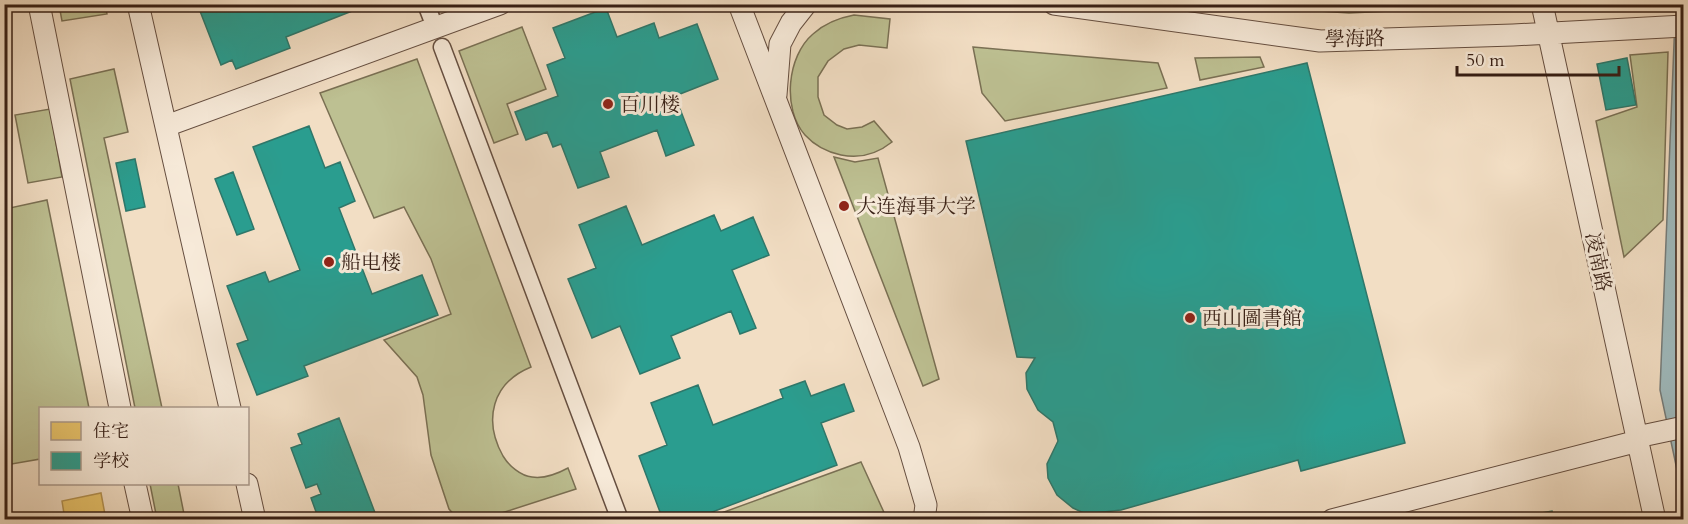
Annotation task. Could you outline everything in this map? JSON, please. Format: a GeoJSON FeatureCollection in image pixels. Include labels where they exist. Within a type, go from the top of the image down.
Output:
{"type":"FeatureCollection","features":[{"type":"Feature","properties":{"kind":"street"},"geometry":{"type":"LineString","coordinates":[[39,4],[120,407]]}},
{"type":"Feature","properties":{"kind":"street"},"geometry":{"type":"LineString","coordinates":[[138,4],[230,407]]}},
{"type":"Feature","properties":{"kind":"street"},"geometry":{"type":"LineString","coordinates":[[166,126],[500,4]]}},
{"type":"Feature","properties":{"kind":"street"},"geometry":{"type":"LineString","coordinates":[[739,4],[909,447],[926,505],[924,519]]}},
{"type":"Feature","properties":{"kind":"street"},"geometry":{"type":"LineString","coordinates":[[776,102],[780,44],[806,4]]}},
{"type":"Feature","properties":{"kind":"street","name":"學海路"},"geometry":{"type":"LineString","coordinates":[[1054,4],[1320,41],[1548,34],[1683,26]]}},
{"type":"Feature","properties":{"kind":"street","name":"凌南路"},"geometry":{"type":"LineString","coordinates":[[1542,4],[1655,519]]}},
{"type":"Feature","properties":{"kind":"street"},"geometry":{"type":"LineString","coordinates":[[442,47],[620,519]]}},
{"type":"Feature","properties":{"kind":"street"},"geometry":{"type":"LineString","coordinates":[[1332,519],[1676,429]]}},
{"type":"Feature","properties":{"kind":"street"},"geometry":{"type":"LineString","coordinates":[[135,485],[143,519]]}},
{"type":"Feature","properties":{"kind":"street"},"geometry":{"type":"LineString","coordinates":[[247,485],[255,519]]}},
{"type":"Feature","properties":{"kind":"green space"},"geometry":{"type":"Polygon","coordinates":[[[1475,4],[1474,7],[1349,13],[1226,5],[1475,4]]]}},
{"type":"Feature","properties":{"kind":"green space"},"geometry":{"type":"Polygon","coordinates":[[[59,5],[105,5],[107,14],[62,21],[59,5]]]}},
{"type":"Feature","properties":{"kind":"green space"},"geometry":{"type":"Polygon","coordinates":[[[854,15],[890,19],[887,48],[859,45],[844,49],[828,61],[818,77],[818,97],[824,115],[837,125],[847,129],[862,127],[874,121],[892,142],[880,150],[862,156],[831,152],[809,139],[798,124],[791,97],[793,69],[804,44],[827,24],[854,15]]]}},
{"type":"Feature","properties":{"kind":"green space"},"geometry":{"type":"Polygon","coordinates":[[[522,27],[546,89],[507,104],[518,134],[494,143],[459,51],[522,27]]]}},
{"type":"Feature","properties":{"kind":"green space"},"geometry":{"type":"Polygon","coordinates":[[[973,47],[1158,63],[1167,88],[1005,121],[982,93],[973,47]]]}},
{"type":"Feature","properties":{"kind":"green space"},"geometry":{"type":"Polygon","coordinates":[[[1668,52],[1663,220],[1624,257],[1596,121],[1637,107],[1630,55],[1668,52]]]}},
{"type":"Feature","properties":{"kind":"green space"},"geometry":{"type":"Polygon","coordinates":[[[1260,57],[1264,67],[1200,80],[1195,58],[1260,57]]]}},
{"type":"Feature","properties":{"kind":"green space"},"geometry":{"type":"Polygon","coordinates":[[[417,59],[531,367],[507,383],[495,404],[493,429],[497,442],[503,456],[520,473],[542,477],[568,468],[576,489],[483,519],[458,519],[449,509],[431,455],[423,395],[417,377],[384,340],[451,314],[431,259],[404,207],[374,218],[320,93],[417,59]]]}},
{"type":"Feature","properties":{"kind":"green space"},"geometry":{"type":"Polygon","coordinates":[[[114,69],[128,132],[104,138],[162,407],[135,407],[70,79],[114,69]]]}},
{"type":"Feature","properties":{"kind":"green space"},"geometry":{"type":"Polygon","coordinates":[[[50,109],[62,177],[28,183],[15,115],[50,109]]]}},
{"type":"Feature","properties":{"kind":"green space"},"geometry":{"type":"Polygon","coordinates":[[[834,157],[855,162],[878,158],[939,379],[923,386],[834,157]]]}},
{"type":"Feature","properties":{"kind":"green space"},"geometry":{"type":"Polygon","coordinates":[[[47,200],[89,407],[39,407],[39,459],[6,465],[4,455],[5,209],[47,200]]]}},
{"type":"Feature","properties":{"kind":"green space"},"geometry":{"type":"Polygon","coordinates":[[[861,462],[887,519],[705,519],[861,462]]]}},
{"type":"Feature","properties":{"kind":"green space"},"geometry":{"type":"Polygon","coordinates":[[[150,485],[178,485],[185,519],[157,519],[150,485]]]}},
{"type":"Feature","properties":{"kind":"water"},"geometry":{"type":"Polygon","coordinates":[[[1680,5],[1683,5],[1683,498],[1660,390],[1675,19],[1680,5]]]}},
{"type":"Feature","properties":{"kind":"building: 住宅"},"geometry":{"type":"Polygon","coordinates":[[[101,493],[106,520],[65,520],[62,501],[101,493]]]}},
{"type":"Feature","properties":{"kind":"building: 学校"},"geometry":{"type":"Polygon","coordinates":[[[203,4],[370,4],[286,37],[290,48],[236,69],[232,60],[221,65],[198,6],[203,4]]]}},
{"type":"Feature","properties":{"kind":"building: 学校","name":"百川楼"},"geometry":{"type":"Polygon","coordinates":[[[606,8],[617,37],[654,23],[659,38],[697,24],[718,79],[675,96],[694,145],[666,156],[657,130],[600,152],[609,177],[578,188],[561,144],[553,147],[547,132],[526,140],[515,112],[558,96],[547,65],[565,58],[553,28],[606,8]]]}},
{"type":"Feature","properties":{"kind":"building: 学校"},"geometry":{"type":"Polygon","coordinates":[[[1627,58],[1636,105],[1606,110],[1597,64],[1627,58]]]}},
{"type":"Feature","properties":{"kind":"building: 学校","name":"西山圖書館"},"geometry":{"type":"Polygon","coordinates":[[[1307,63],[1405,443],[1301,471],[1298,460],[1121,510],[1086,514],[1073,508],[1057,495],[1048,478],[1047,464],[1058,441],[1053,422],[1038,410],[1027,389],[1026,373],[1035,358],[1017,357],[966,141],[1307,63]]]}},
{"type":"Feature","properties":{"kind":"building: 学校"},"geometry":{"type":"Polygon","coordinates":[[[4,67],[11,104],[4,105],[4,67]]]}},
{"type":"Feature","properties":{"kind":"building: 学校","name":"船电楼"},"geometry":{"type":"Polygon","coordinates":[[[309,126],[325,168],[340,162],[355,201],[339,208],[372,294],[422,275],[438,315],[304,366],[308,376],[257,395],[237,344],[248,340],[227,286],[265,272],[269,282],[300,270],[253,147],[309,126]]]}},
{"type":"Feature","properties":{"kind":"building: 学校"},"geometry":{"type":"Polygon","coordinates":[[[135,159],[145,207],[126,211],[116,163],[135,159]]]}},
{"type":"Feature","properties":{"kind":"building: 学校"},"geometry":{"type":"Polygon","coordinates":[[[233,172],[254,229],[237,235],[215,179],[233,172]]]}},
{"type":"Feature","properties":{"kind":"building: 学校"},"geometry":{"type":"Polygon","coordinates":[[[626,206],[642,245],[714,215],[721,231],[753,217],[769,255],[732,270],[756,328],[740,334],[731,311],[671,336],[680,358],[640,374],[620,326],[592,338],[568,279],[596,268],[579,225],[626,206]]]}},
{"type":"Feature","properties":{"kind":"building: 学校"},"geometry":{"type":"Polygon","coordinates":[[[805,381],[811,396],[844,384],[854,411],[821,423],[837,465],[691,520],[663,520],[639,456],[667,445],[651,403],[698,385],[713,425],[783,398],[780,390],[805,381]]]}},
{"type":"Feature","properties":{"kind":"building: 学校"},"geometry":{"type":"Polygon","coordinates":[[[339,418],[378,520],[319,520],[311,498],[321,494],[317,484],[306,488],[291,448],[302,444],[298,434],[339,418]]]}},
{"type":"Feature","properties":{"kind":"building: 学校"},"geometry":{"type":"Polygon","coordinates":[[[1552,511],[1554,520],[1507,519],[1552,511]]]}},
{"type":"Feature","properties":{"kind":"place","name":"百川楼"},"geometry":{"type":"Point","coordinates":[608,104]}},
{"type":"Feature","properties":{"kind":"place","name":"大连海事大学"},"geometry":{"type":"Point","coordinates":[844,206]}},
{"type":"Feature","properties":{"kind":"place","name":"船电楼"},"geometry":{"type":"Point","coordinates":[329,262]}},
{"type":"Feature","properties":{"kind":"place","name":"西山圖書館"},"geometry":{"type":"Point","coordinates":[1190,318]}}]}
